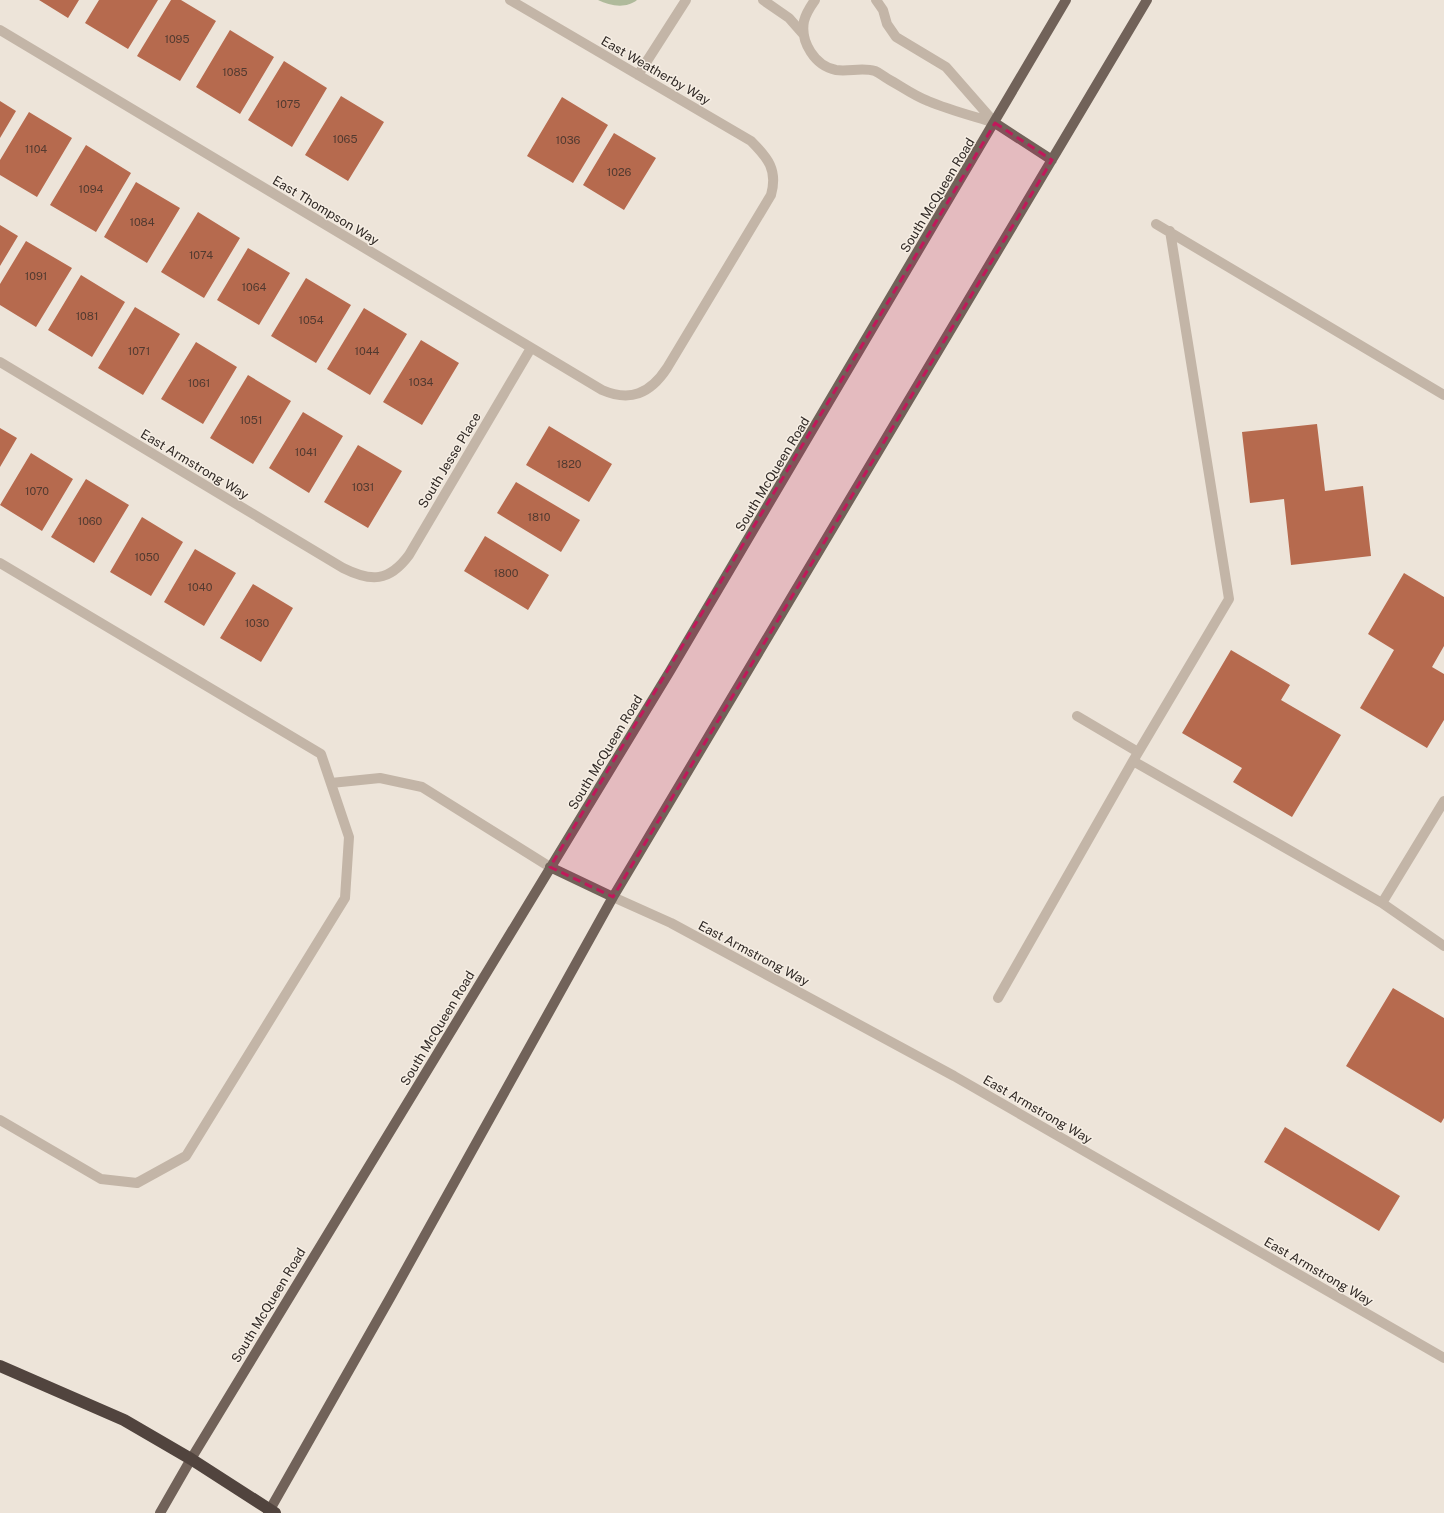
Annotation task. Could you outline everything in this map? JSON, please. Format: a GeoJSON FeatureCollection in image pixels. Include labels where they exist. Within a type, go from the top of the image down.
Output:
{"type":"FeatureCollection","features":[{"type":"Feature","properties":{"kind":"highway"},"geometry":{"type":"LineString","coordinates":[[0,1366],[124,1420],[191,1459],[271,1512]]}},
{"type":"Feature","properties":{"kind":"main road","name":"South McQueen Road"},"geometry":{"type":"LineString","coordinates":[[160,1513],[191,1459],[670,671],[1066,0]]}},
{"type":"Feature","properties":{"kind":"main road"},"geometry":{"type":"LineString","coordinates":[[271,1512],[613,897],[1147,0]]}},
{"type":"Feature","properties":{"kind":"main road"},"geometry":{"type":"LineString","coordinates":[[994,123],[1052,160]]}},
{"type":"Feature","properties":{"kind":"main road"},"geometry":{"type":"LineString","coordinates":[[550,868],[613,897]]}},
{"type":"Feature","properties":{"kind":"street","name":"East Weatherby Way"},"geometry":{"type":"LineString","coordinates":[[510,0],[751,141],[768,160],[774,176],[774,186],[766,204],[661,378],[652,387],[643,392]]}},
{"type":"Feature","properties":{"kind":"street"},"geometry":{"type":"LineString","coordinates":[[638,75],[686,0]]}},
{"type":"Feature","properties":{"kind":"street"},"geometry":{"type":"LineString","coordinates":[[763,0],[789,18],[804,35]]}},
{"type":"Feature","properties":{"kind":"street"},"geometry":{"type":"LineString","coordinates":[[815,0],[808,10],[804,22],[804,35],[808,47],[814,57],[824,65],[834,70],[846,71],[858,69],[875,71],[927,101],[994,123]]}},
{"type":"Feature","properties":{"kind":"street"},"geometry":{"type":"LineString","coordinates":[[876,0],[883,10],[887,24],[896,37],[946,68],[994,123]]}},
{"type":"Feature","properties":{"kind":"street","name":"East Thompson Way"},"geometry":{"type":"LineString","coordinates":[[0,30],[602,390],[621,396],[643,392]]}},
{"type":"Feature","properties":{"kind":"street"},"geometry":{"type":"LineString","coordinates":[[1156,224],[1444,395]]}},
{"type":"Feature","properties":{"kind":"street"},"geometry":{"type":"LineString","coordinates":[[998,998],[1138,752],[1229,599],[1170,232]]}},
{"type":"Feature","properties":{"kind":"street","name":"South Jesse Place"},"geometry":{"type":"LineString","coordinates":[[380,576],[396,570],[409,555],[531,348]]}},
{"type":"Feature","properties":{"kind":"street","name":"East Armstrong Way"},"geometry":{"type":"LineString","coordinates":[[0,362],[343,568],[361,577],[370,578],[380,576]]}},
{"type":"Feature","properties":{"kind":"street"},"geometry":{"type":"LineString","coordinates":[[0,563],[321,754],[349,837],[345,898],[186,1156],[137,1183],[101,1179],[0,1120]]}},
{"type":"Feature","properties":{"kind":"street"},"geometry":{"type":"LineString","coordinates":[[1077,716],[1138,752]]}},
{"type":"Feature","properties":{"kind":"street"},"geometry":{"type":"LineString","coordinates":[[1133,761],[1382,903],[1444,946]]}},
{"type":"Feature","properties":{"kind":"street"},"geometry":{"type":"LineString","coordinates":[[330,783],[380,778],[422,787],[550,868]]}},
{"type":"Feature","properties":{"kind":"street"},"geometry":{"type":"LineString","coordinates":[[1382,903],[1444,801]]}},
{"type":"Feature","properties":{"kind":"street","name":"East Armstrong Way"},"geometry":{"type":"LineString","coordinates":[[613,897],[671,923],[954,1076],[1444,1358]]}},
{"type":"Feature","properties":{"kind":"highlighted area"},"geometry":{"type":"Polygon","coordinates":[[[995,123],[1052,160],[613,897],[550,867],[995,123]]]}},
{"type":"Feature","properties":{"kind":"green space"},"geometry":{"type":"Polygon","coordinates":[[[598,0],[637,0],[628,5],[618,6],[598,0]]]}},
{"type":"Feature","properties":{"kind":"building"},"geometry":{"type":"Polygon","coordinates":[[[39,0],[79,0],[68,18],[39,0]]]}},
{"type":"Feature","properties":{"kind":"building"},"geometry":{"type":"Polygon","coordinates":[[[99,0],[158,0],[128,49],[85,23],[99,0]]]}},
{"type":"Feature","properties":{"kind":"building"},"geometry":{"type":"Polygon","coordinates":[[[171,0],[181,0],[216,21],[180,81],[137,56],[171,0]]]}},
{"type":"Feature","properties":{"kind":"building"},"geometry":{"type":"Polygon","coordinates":[[[230,30],[274,57],[240,114],[196,87],[230,30]]]}},
{"type":"Feature","properties":{"kind":"building"},"geometry":{"type":"Polygon","coordinates":[[[284,61],[327,88],[292,147],[248,120],[284,61]]]}},
{"type":"Feature","properties":{"kind":"building"},"geometry":{"type":"Polygon","coordinates":[[[341,96],[384,122],[348,181],[305,155],[341,96]]]}},
{"type":"Feature","properties":{"kind":"building"},"geometry":{"type":"Polygon","coordinates":[[[562,97],[608,125],[573,183],[527,156],[562,97]]]}},
{"type":"Feature","properties":{"kind":"building"},"geometry":{"type":"Polygon","coordinates":[[[0,101],[16,111],[0,138],[0,101]]]}},
{"type":"Feature","properties":{"kind":"building"},"geometry":{"type":"Polygon","coordinates":[[[29,112],[72,138],[37,197],[0,175],[0,160],[29,112]]]}},
{"type":"Feature","properties":{"kind":"building"},"geometry":{"type":"Polygon","coordinates":[[[614,133],[656,158],[624,210],[583,185],[614,133]]]}},
{"type":"Feature","properties":{"kind":"building"},"geometry":{"type":"Polygon","coordinates":[[[86,145],[131,173],[96,232],[50,205],[86,145]]]}},
{"type":"Feature","properties":{"kind":"building"},"geometry":{"type":"Polygon","coordinates":[[[136,182],[180,208],[147,263],[104,237],[136,182]]]}},
{"type":"Feature","properties":{"kind":"building"},"geometry":{"type":"Polygon","coordinates":[[[198,212],[240,238],[204,298],[161,272],[198,212]]]}},
{"type":"Feature","properties":{"kind":"building"},"geometry":{"type":"Polygon","coordinates":[[[0,225],[18,236],[0,266],[0,225]]]}},
{"type":"Feature","properties":{"kind":"building"},"geometry":{"type":"Polygon","coordinates":[[[26,241],[72,268],[36,327],[0,305],[0,284],[26,241]]]}},
{"type":"Feature","properties":{"kind":"building"},"geometry":{"type":"Polygon","coordinates":[[[248,248],[290,273],[259,325],[217,300],[248,248]]]}},
{"type":"Feature","properties":{"kind":"building"},"geometry":{"type":"Polygon","coordinates":[[[81,275],[125,302],[92,357],[48,330],[81,275]]]}},
{"type":"Feature","properties":{"kind":"building"},"geometry":{"type":"Polygon","coordinates":[[[306,278],[351,305],[316,363],[271,336],[306,278]]]}},
{"type":"Feature","properties":{"kind":"building"},"geometry":{"type":"Polygon","coordinates":[[[135,307],[180,334],[143,395],[98,368],[135,307]]]}},
{"type":"Feature","properties":{"kind":"building"},"geometry":{"type":"Polygon","coordinates":[[[364,308],[407,334],[370,395],[327,369],[364,308]]]}},
{"type":"Feature","properties":{"kind":"building"},"geometry":{"type":"Polygon","coordinates":[[[421,340],[459,363],[422,425],[383,402],[421,340]]]}},
{"type":"Feature","properties":{"kind":"building"},"geometry":{"type":"Polygon","coordinates":[[[196,342],[237,367],[203,424],[161,399],[196,342]]]}},
{"type":"Feature","properties":{"kind":"building"},"geometry":{"type":"Polygon","coordinates":[[[248,375],[291,401],[253,464],[210,438],[248,375]]]}},
{"type":"Feature","properties":{"kind":"building"},"geometry":{"type":"Polygon","coordinates":[[[303,412],[343,436],[309,493],[269,468],[303,412]]]}},
{"type":"Feature","properties":{"kind":"building"},"geometry":{"type":"Polygon","coordinates":[[[1317,424],[1325,491],[1363,486],[1371,556],[1291,565],[1284,499],[1250,503],[1242,432],[1317,424]]]}},
{"type":"Feature","properties":{"kind":"building"},"geometry":{"type":"Polygon","coordinates":[[[549,426],[612,464],[589,502],[526,465],[549,426]]]}},
{"type":"Feature","properties":{"kind":"building"},"geometry":{"type":"Polygon","coordinates":[[[0,428],[17,438],[0,467],[0,428]]]}},
{"type":"Feature","properties":{"kind":"building"},"geometry":{"type":"Polygon","coordinates":[[[358,445],[402,471],[368,528],[324,502],[358,445]]]}},
{"type":"Feature","properties":{"kind":"building"},"geometry":{"type":"Polygon","coordinates":[[[31,453],[73,479],[42,531],[0,505],[31,453]]]}},
{"type":"Feature","properties":{"kind":"building"},"geometry":{"type":"Polygon","coordinates":[[[86,479],[129,505],[94,563],[51,537],[86,479]]]}},
{"type":"Feature","properties":{"kind":"building"},"geometry":{"type":"Polygon","coordinates":[[[516,482],[580,520],[561,552],[497,513],[516,482]]]}},
{"type":"Feature","properties":{"kind":"building"},"geometry":{"type":"Polygon","coordinates":[[[142,517],[183,542],[151,596],[110,572],[142,517]]]}},
{"type":"Feature","properties":{"kind":"building"},"geometry":{"type":"Polygon","coordinates":[[[485,536],[549,575],[528,610],[464,571],[485,536]]]}},
{"type":"Feature","properties":{"kind":"building"},"geometry":{"type":"Polygon","coordinates":[[[195,549],[236,573],[204,626],[164,602],[195,549]]]}},
{"type":"Feature","properties":{"kind":"building"},"geometry":{"type":"Polygon","coordinates":[[[1404,573],[1444,597],[1444,646],[1432,667],[1444,674],[1444,720],[1427,748],[1360,708],[1394,650],[1368,634],[1404,573]]]}},
{"type":"Feature","properties":{"kind":"building"},"geometry":{"type":"Polygon","coordinates":[[[253,584],[293,608],[261,662],[220,638],[253,584]]]}},
{"type":"Feature","properties":{"kind":"building"},"geometry":{"type":"Polygon","coordinates":[[[1231,650],[1290,685],[1281,700],[1341,735],[1292,817],[1233,782],[1242,768],[1182,733],[1231,650]]]}},
{"type":"Feature","properties":{"kind":"building"},"geometry":{"type":"Polygon","coordinates":[[[1393,988],[1444,1018],[1444,1118],[1441,1123],[1346,1066],[1393,988]]]}},
{"type":"Feature","properties":{"kind":"building"},"geometry":{"type":"Polygon","coordinates":[[[1285,1127],[1400,1196],[1379,1231],[1264,1162],[1285,1127]]]}}]}
